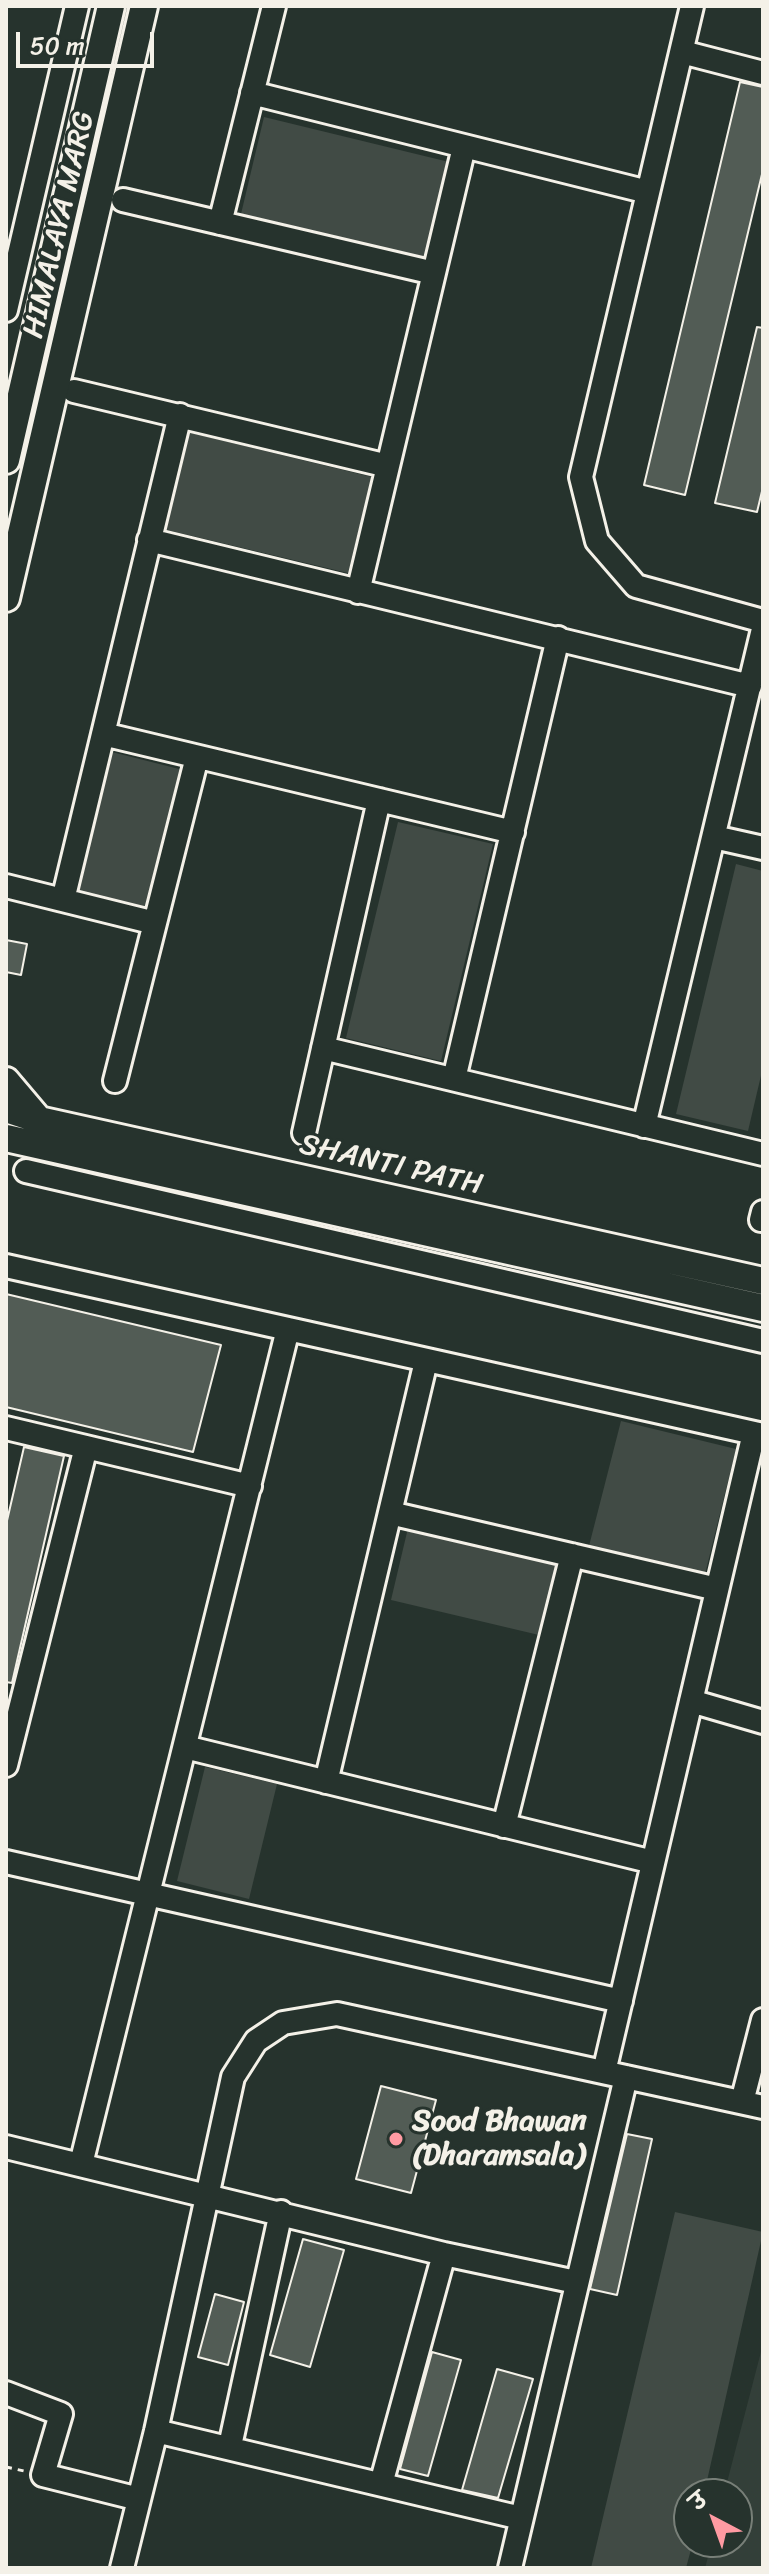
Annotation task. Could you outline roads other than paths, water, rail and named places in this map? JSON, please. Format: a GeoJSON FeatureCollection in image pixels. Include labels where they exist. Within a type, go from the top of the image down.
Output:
{"type":"FeatureCollection","features":[{"type":"Feature","properties":{"kind":"main road","name":"HIMALAYA MARG"},"geometry":{"type":"LineString","coordinates":[[6,460],[111,6]]}},
{"type":"Feature","properties":{"kind":"main road","name":"HIMALAYA MARG"},"geometry":{"type":"LineString","coordinates":[[6,598],[144,6]]}},
{"type":"Feature","properties":{"kind":"main road"},"geometry":{"type":"LineString","coordinates":[[6,1081],[39,1120]]}},
{"type":"Feature","properties":{"kind":"main road","name":"SHANTI PATH"},"geometry":{"type":"LineString","coordinates":[[6,1109],[39,1120],[763,1281]]}},
{"type":"Feature","properties":{"kind":"main road"},"geometry":{"type":"LineString","coordinates":[[6,1138],[763,1308]]}},
{"type":"Feature","properties":{"kind":"street"},"geometry":{"type":"LineString","coordinates":[[6,310],[77,6]]}},
{"type":"Feature","properties":{"kind":"street"},"geometry":{"type":"LineString","coordinates":[[220,223],[274,6]]}},
{"type":"Feature","properties":{"kind":"street"},"geometry":{"type":"LineString","coordinates":[[692,6],[581,477],[597,541],[636,586],[763,621]]}},
{"type":"Feature","properties":{"kind":"street"},"geometry":{"type":"LineString","coordinates":[[682,52],[763,73]]}},
{"type":"Feature","properties":{"kind":"street"},"geometry":{"type":"LineString","coordinates":[[252,93],[648,192]]}},
{"type":"Feature","properties":{"kind":"street"},"geometry":{"type":"LineString","coordinates":[[358,592],[464,147]]}},
{"type":"Feature","properties":{"kind":"street"},"geometry":{"type":"LineString","coordinates":[[123,200],[434,273]]}},
{"type":"Feature","properties":{"kind":"street"},"geometry":{"type":"LineString","coordinates":[[74,391],[388,466]]}},
{"type":"Feature","properties":{"kind":"street"},"geometry":{"type":"LineString","coordinates":[[63,900],[180,415]]}},
{"type":"Feature","properties":{"kind":"street"},"geometry":{"type":"LineString","coordinates":[[149,540],[750,686]]}},
{"type":"Feature","properties":{"kind":"street"},"geometry":{"type":"LineString","coordinates":[[644,1126],[763,629]]}},
{"type":"Feature","properties":{"kind":"street"},"geometry":{"type":"LineString","coordinates":[[454,1079],[558,638]]}},
{"type":"Feature","properties":{"kind":"street"},"geometry":{"type":"LineString","coordinates":[[103,734],[513,832]]}},
{"type":"Feature","properties":{"kind":"street"},"geometry":{"type":"LineString","coordinates":[[115,1081],[197,757]]}},
{"type":"Feature","properties":{"kind":"street"},"geometry":{"type":"LineString","coordinates":[[304,1133],[379,800]]}},
{"type":"Feature","properties":{"kind":"street"},"geometry":{"type":"LineString","coordinates":[[714,837],[763,848]]}},
{"type":"Feature","properties":{"kind":"street"},"geometry":{"type":"LineString","coordinates":[[6,886],[155,923]]}},
{"type":"Feature","properties":{"kind":"street"},"geometry":{"type":"LineString","coordinates":[[323,1048],[763,1154]]}},
{"type":"Feature","properties":{"kind":"street"},"geometry":{"type":"LineString","coordinates":[[26,1171],[763,1341]]}},
{"type":"Feature","properties":{"kind":"street"},"geometry":{"type":"LineString","coordinates":[[6,1266],[758,1434],[717,1589],[621,2001],[615,2074],[576,2282],[510,2568]]}},
{"type":"Feature","properties":{"kind":"street"},"geometry":{"type":"LineString","coordinates":[[81,2164],[288,1329]]}},
{"type":"Feature","properties":{"kind":"street"},"geometry":{"type":"LineString","coordinates":[[326,1782],[426,1361]]}},
{"type":"Feature","properties":{"kind":"street"},"geometry":{"type":"LineString","coordinates":[[6,1428],[250,1486]]}},
{"type":"Feature","properties":{"kind":"street"},"geometry":{"type":"LineString","coordinates":[[6,1765],[86,1447]]}},
{"type":"Feature","properties":{"kind":"street"},"geometry":{"type":"LineString","coordinates":[[390,1513],[717,1589]]}},
{"type":"Feature","properties":{"kind":"street"},"geometry":{"type":"LineString","coordinates":[[504,1826],[572,1555]]}},
{"type":"Feature","properties":{"kind":"street"},"geometry":{"type":"LineString","coordinates":[[691,1701],[763,1722]]}},
{"type":"Feature","properties":{"kind":"street"},"geometry":{"type":"LineString","coordinates":[[185,1747],[653,1862]]}},
{"type":"Feature","properties":{"kind":"street"},"geometry":{"type":"LineString","coordinates":[[6,1862],[621,2001]]}},
{"type":"Feature","properties":{"kind":"street"},"geometry":{"type":"LineString","coordinates":[[122,2568],[156,2431],[233,2077],[256,2041],[283,2023],[337,2014],[753,2104],[763,2020]]}},
{"type":"Feature","properties":{"kind":"street"},"geometry":{"type":"LineString","coordinates":[[6,2147],[444,2254],[576,2282]]}},
{"type":"Feature","properties":{"kind":"street"},"geometry":{"type":"LineString","coordinates":[[230,2446],[281,2212]]}},
{"type":"Feature","properties":{"kind":"street"},"geometry":{"type":"LineString","coordinates":[[381,2484],[444,2254]]}},
{"type":"Feature","properties":{"kind":"street"},"geometry":{"type":"LineString","coordinates":[[6,2393],[61,2414],[43,2475],[139,2499]]}},
{"type":"Feature","properties":{"kind":"street"},"geometry":{"type":"LineString","coordinates":[[156,2431],[230,2446],[521,2518]]}},
{"type":"Feature","properties":{"kind":"place","name":"Sood Bhawan (Dharamsala)"},"geometry":{"type":"Point","coordinates":[396,2139]}}]}
